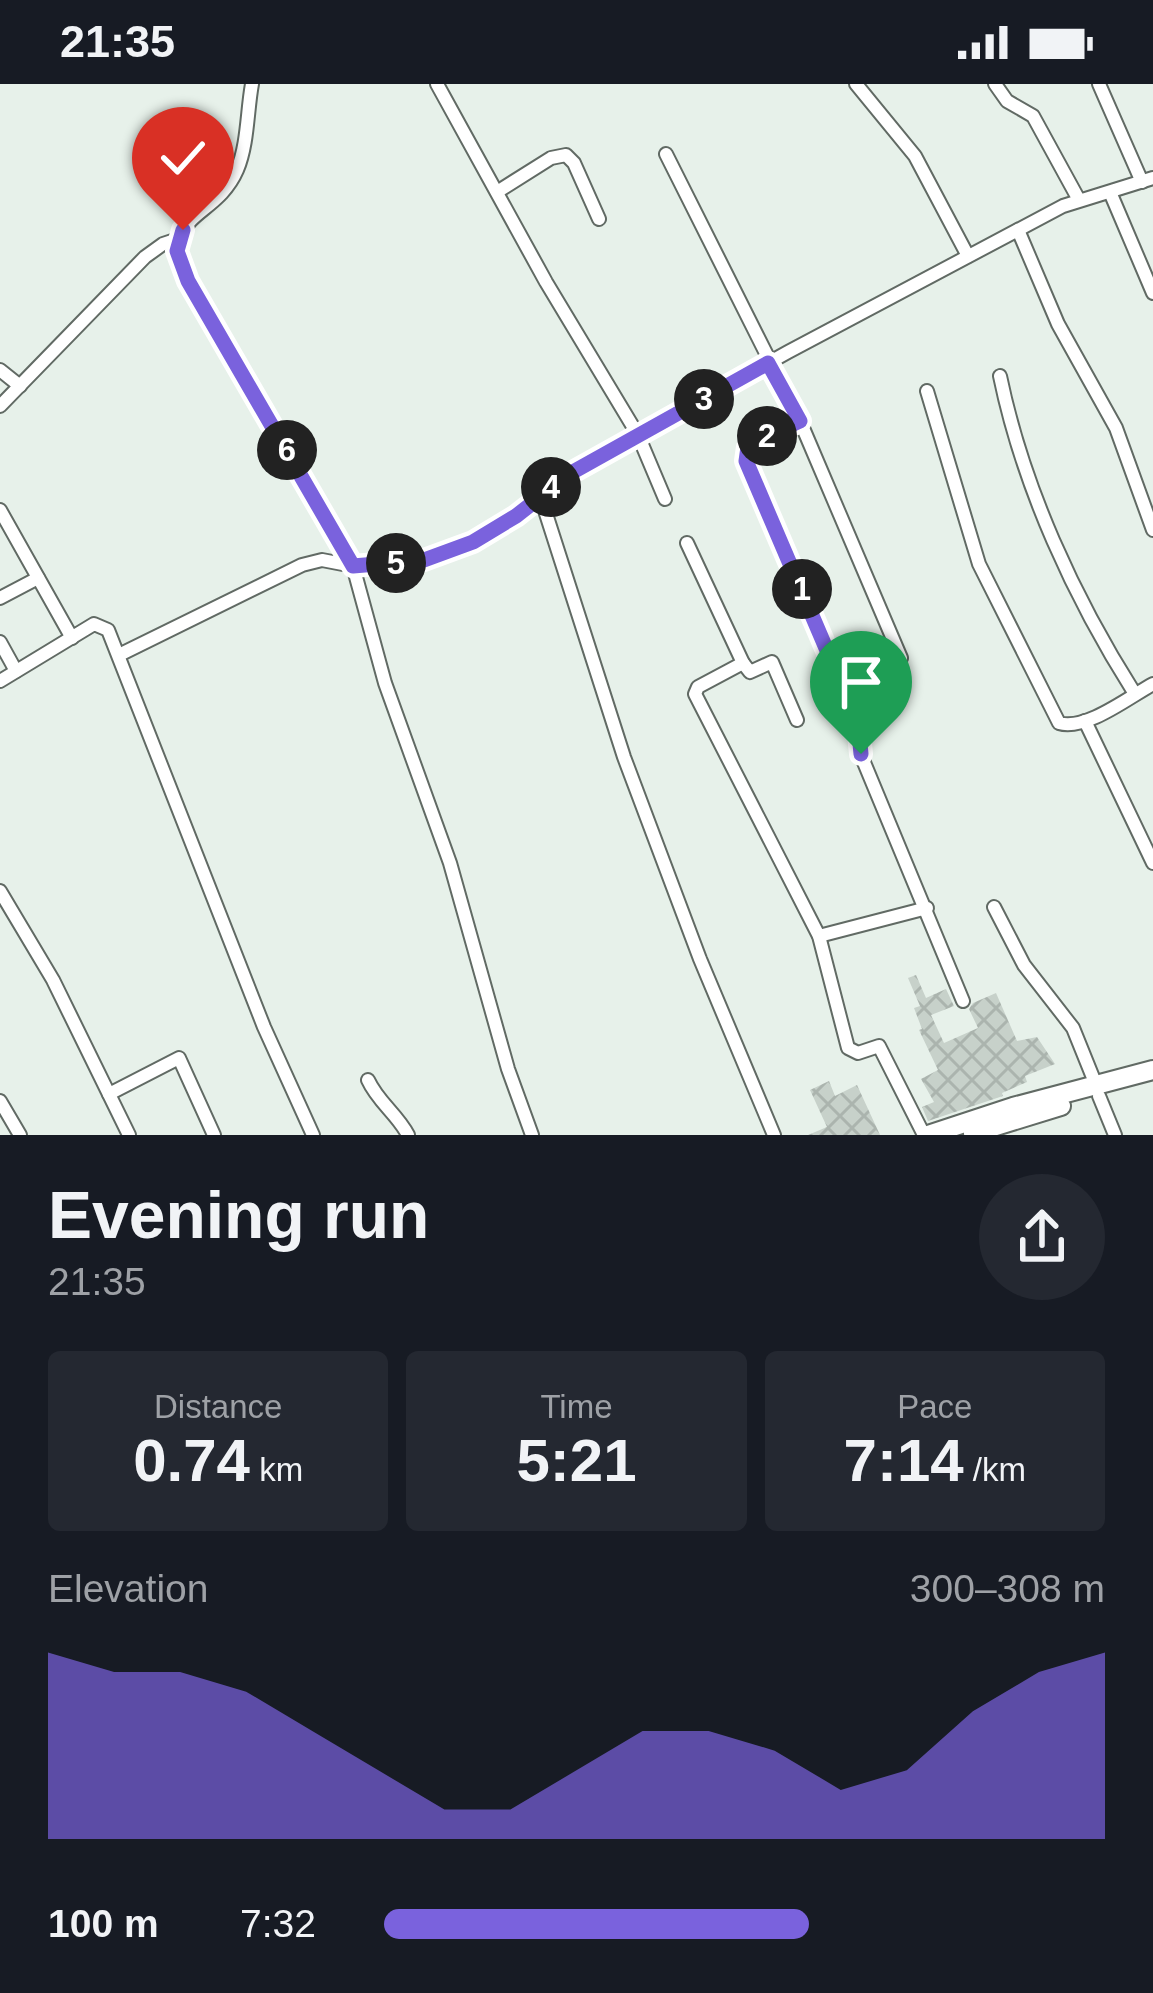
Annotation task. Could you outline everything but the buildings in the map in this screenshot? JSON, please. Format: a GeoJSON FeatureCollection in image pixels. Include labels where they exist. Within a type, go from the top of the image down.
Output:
{"type":"FeatureCollection","features":[{"type":"Feature","properties":{"kind":"main road"},"geometry":{"type":"LineString","coordinates":[[965,1135],[1153,1070]]}},
{"type":"Feature","properties":{"kind":"main road"},"geometry":{"type":"LineString","coordinates":[[926,1135],[1013,1107],[1153,1082]]}},
{"type":"Feature","properties":{"kind":"street"},"geometry":{"type":"LineString","coordinates":[[0,406],[158,248],[178,239],[236,171],[252,84]]}},
{"type":"Feature","properties":{"kind":"street"},"geometry":{"type":"LineString","coordinates":[[437,84],[545,282],[638,435],[665,499]]}},
{"type":"Feature","properties":{"kind":"street"},"geometry":{"type":"LineString","coordinates":[[856,84],[915,156],[968,256]]}},
{"type":"Feature","properties":{"kind":"street"},"geometry":{"type":"LineString","coordinates":[[994,84],[1007,101],[1033,116],[1079,200]]}},
{"type":"Feature","properties":{"kind":"street"},"geometry":{"type":"LineString","coordinates":[[119,655],[302,565],[322,560],[353,566],[424,560],[473,542],[638,435],[768,363],[1079,200],[1147,180],[1099,84]]}},
{"type":"Feature","properties":{"kind":"street"},"geometry":{"type":"LineString","coordinates":[[666,154],[800,421],[901,658]]}},
{"type":"Feature","properties":{"kind":"street"},"geometry":{"type":"LineString","coordinates":[[497,192],[551,158],[566,155],[599,219]]}},
{"type":"Feature","properties":{"kind":"street"},"geometry":{"type":"LineString","coordinates":[[1110,192],[1153,293]]}},
{"type":"Feature","properties":{"kind":"street"},"geometry":{"type":"LineString","coordinates":[[1018,230],[1058,325],[1116,428],[1153,530]]}},
{"type":"Feature","properties":{"kind":"street"},"geometry":{"type":"LineString","coordinates":[[178,239],[177,251],[188,281],[353,566],[385,683],[450,862],[508,1069],[532,1135]]}},
{"type":"Feature","properties":{"kind":"street"},"geometry":{"type":"LineString","coordinates":[[0,370],[20,386]]}},
{"type":"Feature","properties":{"kind":"street"},"geometry":{"type":"LineString","coordinates":[[1000,376],[1023,467],[1085,610],[1135,694]]}},
{"type":"Feature","properties":{"kind":"street"},"geometry":{"type":"LineString","coordinates":[[927,391],[967,530],[998,605],[1059,724],[1084,721],[1153,684]]}},
{"type":"Feature","properties":{"kind":"street"},"geometry":{"type":"LineString","coordinates":[[800,421],[754,442],[746,461],[858,723],[863,760],[963,1001]]}},
{"type":"Feature","properties":{"kind":"street"},"geometry":{"type":"LineString","coordinates":[[540,495],[624,757],[700,959],[774,1135]]}},
{"type":"Feature","properties":{"kind":"street"},"geometry":{"type":"LineString","coordinates":[[0,510],[72,638]]}},
{"type":"Feature","properties":{"kind":"street"},"geometry":{"type":"LineString","coordinates":[[687,543],[743,664],[751,671],[772,662],[796,720]]}},
{"type":"Feature","properties":{"kind":"street"},"geometry":{"type":"LineString","coordinates":[[0,598],[38,578]]}},
{"type":"Feature","properties":{"kind":"street"},"geometry":{"type":"LineString","coordinates":[[0,681],[94,624],[104,626],[222,923],[313,1135]]}},
{"type":"Feature","properties":{"kind":"street"},"geometry":{"type":"LineString","coordinates":[[0,642],[16,671]]}},
{"type":"Feature","properties":{"kind":"street"},"geometry":{"type":"LineString","coordinates":[[743,664],[694,692],[819,936],[848,1048],[854,1053],[879,1046],[926,1135]]}},
{"type":"Feature","properties":{"kind":"street"},"geometry":{"type":"LineString","coordinates":[[1084,721],[1153,863]]}},
{"type":"Feature","properties":{"kind":"street"},"geometry":{"type":"LineString","coordinates":[[0,891],[53,980],[129,1135]]}},
{"type":"Feature","properties":{"kind":"street"},"geometry":{"type":"LineString","coordinates":[[994,907],[1024,965],[1073,1028],[1115,1135]]}},
{"type":"Feature","properties":{"kind":"street"},"geometry":{"type":"LineString","coordinates":[[819,936],[927,908]]}},
{"type":"Feature","properties":{"kind":"street"},"geometry":{"type":"LineString","coordinates":[[109,1094],[179,1058],[214,1135]]}},
{"type":"Feature","properties":{"kind":"street"},"geometry":{"type":"LineString","coordinates":[[368,1080],[378,1100],[400,1120],[408,1135]]}},
{"type":"Feature","properties":{"kind":"street"},"geometry":{"type":"LineString","coordinates":[[0,1101],[20,1135]]}},
{"type":"Feature","properties":{"kind":"route"},"geometry":{"type":"LineString","coordinates":[[183,230],[177,251],[188,281],[353,566],[424,560],[473,542],[571,473],[768,363],[800,421],[754,442],[746,461],[858,723],[861,754]]}}]}
